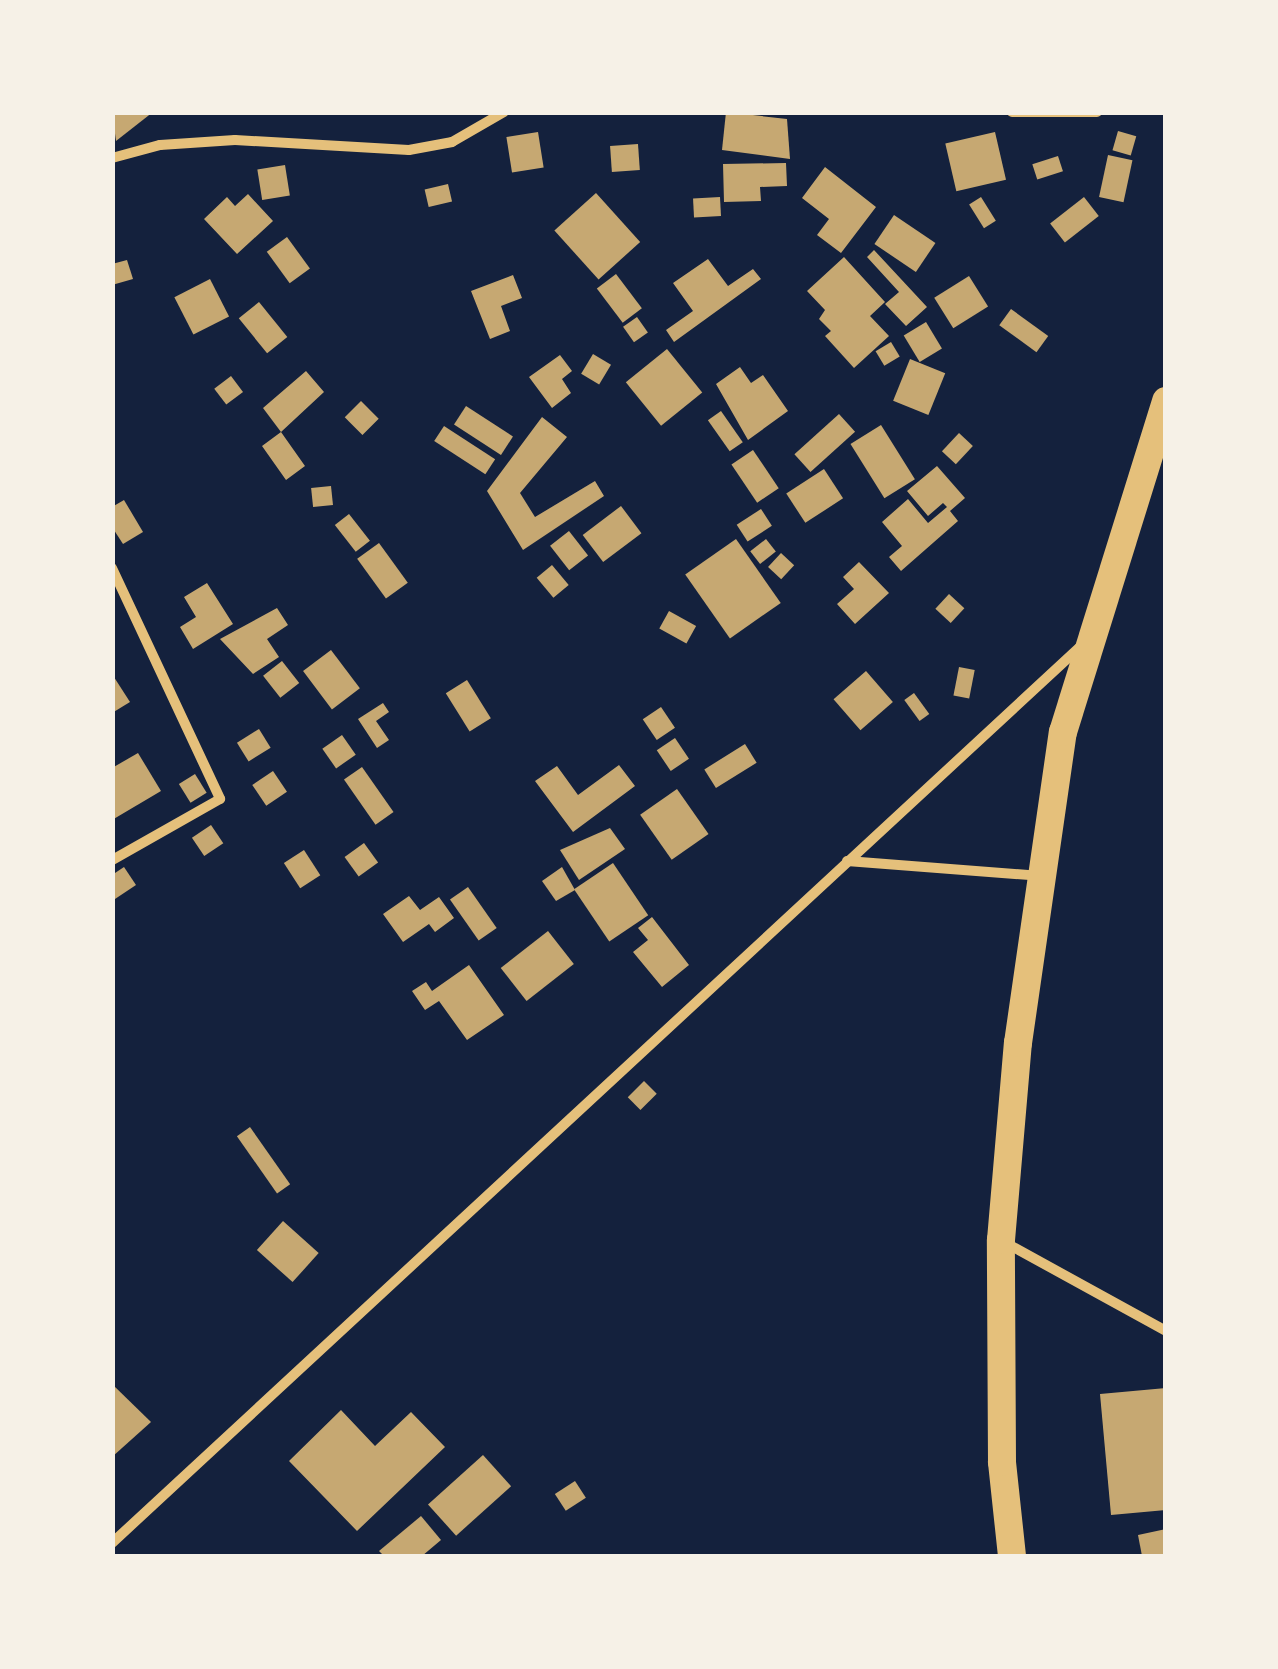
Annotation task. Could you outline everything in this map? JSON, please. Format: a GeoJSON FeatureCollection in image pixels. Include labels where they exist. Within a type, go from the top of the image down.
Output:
{"type":"FeatureCollection","features":[{"type":"Feature","properties":{"kind":"highway"},"geometry":{"type":"LineString","coordinates":[[1012,1556],[1002,1462],[1001,1240],[1040,876],[1063,732],[1166,401]]}},
{"type":"Feature","properties":{"kind":"street"},"geometry":{"type":"LineString","coordinates":[[112,158],[160,145],[235,140],[410,150],[452,142],[504,112]]}},
{"type":"Feature","properties":{"kind":"street"},"geometry":{"type":"LineString","coordinates":[[1012,112],[1098,112]]}},
{"type":"Feature","properties":{"kind":"street"},"geometry":{"type":"LineString","coordinates":[[112,568],[220,800],[112,860]]}},
{"type":"Feature","properties":{"kind":"street"},"geometry":{"type":"LineString","coordinates":[[112,1544],[1090,639]]}},
{"type":"Feature","properties":{"kind":"street"},"geometry":{"type":"LineString","coordinates":[[847,861],[1040,876]]}},
{"type":"Feature","properties":{"kind":"street"},"geometry":{"type":"LineString","coordinates":[[1001,1240],[1166,1331]]}},
{"type":"Feature","properties":{"kind":"building"},"geometry":{"type":"Polygon","coordinates":[[[112,112],[153,112],[116,141],[112,112]]]}},
{"type":"Feature","properties":{"kind":"building"},"geometry":{"type":"Polygon","coordinates":[[[726,112],[787,119],[790,159],[722,150],[726,112]]]}},
{"type":"Feature","properties":{"kind":"building"},"geometry":{"type":"Polygon","coordinates":[[[1118,131],[1136,136],[1131,155],[1112,150],[1118,131]]]}},
{"type":"Feature","properties":{"kind":"building"},"geometry":{"type":"Polygon","coordinates":[[[538,132],[544,168],[512,173],[506,137],[538,132]]]}},
{"type":"Feature","properties":{"kind":"building"},"geometry":{"type":"Polygon","coordinates":[[[995,132],[1006,180],[956,191],[945,143],[995,132]]]}},
{"type":"Feature","properties":{"kind":"building"},"geometry":{"type":"Polygon","coordinates":[[[638,144],[640,170],[612,172],[610,146],[638,144]]]}},
{"type":"Feature","properties":{"kind":"building"},"geometry":{"type":"Polygon","coordinates":[[[1108,155],[1132,160],[1124,202],[1099,197],[1108,155]]]}},
{"type":"Feature","properties":{"kind":"building"},"geometry":{"type":"Polygon","coordinates":[[[1058,156],[1063,171],[1037,180],[1032,164],[1058,156]]]}},
{"type":"Feature","properties":{"kind":"building"},"geometry":{"type":"Polygon","coordinates":[[[786,163],[787,186],[760,187],[761,201],[724,202],[723,164],[786,163]]]}},
{"type":"Feature","properties":{"kind":"building"},"geometry":{"type":"Polygon","coordinates":[[[285,165],[290,196],[262,200],[257,169],[285,165]]]}},
{"type":"Feature","properties":{"kind":"building"},"geometry":{"type":"Polygon","coordinates":[[[825,167],[876,207],[841,253],[817,235],[829,219],[802,198],[825,167]]]}},
{"type":"Feature","properties":{"kind":"building"},"geometry":{"type":"Polygon","coordinates":[[[448,184],[452,202],[429,207],[425,189],[448,184]]]}},
{"type":"Feature","properties":{"kind":"building"},"geometry":{"type":"Polygon","coordinates":[[[596,193],[640,242],[599,280],[554,230],[596,193]]]}},
{"type":"Feature","properties":{"kind":"building"},"geometry":{"type":"Polygon","coordinates":[[[248,194],[273,221],[237,254],[204,219],[227,197],[235,206],[248,194]]]}},
{"type":"Feature","properties":{"kind":"building"},"geometry":{"type":"Polygon","coordinates":[[[720,197],[721,216],[694,217],[693,198],[720,197]]]}},
{"type":"Feature","properties":{"kind":"building"},"geometry":{"type":"Polygon","coordinates":[[[981,197],[996,221],[984,228],[969,204],[981,197]]]}},
{"type":"Feature","properties":{"kind":"building"},"geometry":{"type":"Polygon","coordinates":[[[1084,197],[1099,216],[1065,242],[1050,223],[1084,197]]]}},
{"type":"Feature","properties":{"kind":"building"},"geometry":{"type":"Polygon","coordinates":[[[894,215],[935,243],[916,272],[874,244],[894,215]]]}},
{"type":"Feature","properties":{"kind":"building"},"geometry":{"type":"Polygon","coordinates":[[[287,237],[310,269],[290,283],[267,252],[287,237]]]}},
{"type":"Feature","properties":{"kind":"building"},"geometry":{"type":"Polygon","coordinates":[[[874,250],[927,307],[906,326],[885,304],[899,292],[867,257],[874,250]]]}},
{"type":"Feature","properties":{"kind":"building"},"geometry":{"type":"Polygon","coordinates":[[[844,257],[885,302],[870,316],[889,336],[854,368],[825,336],[831,331],[819,319],[825,310],[807,291],[844,257]]]}},
{"type":"Feature","properties":{"kind":"building"},"geometry":{"type":"Polygon","coordinates":[[[708,259],[728,286],[753,269],[761,279],[674,342],[666,330],[693,311],[673,283],[708,259]]]}},
{"type":"Feature","properties":{"kind":"building"},"geometry":{"type":"Polygon","coordinates":[[[127,260],[133,279],[112,285],[112,264],[127,260]]]}},
{"type":"Feature","properties":{"kind":"building"},"geometry":{"type":"Polygon","coordinates":[[[616,274],[642,308],[623,323],[597,288],[616,274]]]}},
{"type":"Feature","properties":{"kind":"building"},"geometry":{"type":"Polygon","coordinates":[[[513,275],[522,298],[501,306],[510,331],[490,339],[471,291],[513,275]]]}},
{"type":"Feature","properties":{"kind":"building"},"geometry":{"type":"Polygon","coordinates":[[[969,276],[988,307],[953,328],[934,298],[969,276]]]}},
{"type":"Feature","properties":{"kind":"building"},"geometry":{"type":"Polygon","coordinates":[[[210,279],[229,316],[193,335],[174,297],[210,279]]]}},
{"type":"Feature","properties":{"kind":"building"},"geometry":{"type":"Polygon","coordinates":[[[259,302],[287,337],[267,353],[239,318],[259,302]]]}},
{"type":"Feature","properties":{"kind":"building"},"geometry":{"type":"Polygon","coordinates":[[[1011,309],[1048,336],[1036,352],[999,325],[1011,309]]]}},
{"type":"Feature","properties":{"kind":"building"},"geometry":{"type":"Polygon","coordinates":[[[637,317],[648,333],[634,342],[623,327],[637,317]]]}},
{"type":"Feature","properties":{"kind":"building"},"geometry":{"type":"Polygon","coordinates":[[[926,322],[942,349],[920,362],[904,335],[926,322]]]}},
{"type":"Feature","properties":{"kind":"building"},"geometry":{"type":"Polygon","coordinates":[[[891,342],[900,357],[884,366],[876,351],[891,342]]]}},
{"type":"Feature","properties":{"kind":"building"},"geometry":{"type":"Polygon","coordinates":[[[667,349],[702,393],[661,426],[626,382],[667,349]]]}},
{"type":"Feature","properties":{"kind":"building"},"geometry":{"type":"Polygon","coordinates":[[[593,354],[611,365],[599,385],[581,374],[593,354]]]}},
{"type":"Feature","properties":{"kind":"building"},"geometry":{"type":"Polygon","coordinates":[[[560,355],[572,371],[562,379],[571,393],[552,408],[529,377],[560,355]]]}},
{"type":"Feature","properties":{"kind":"building"},"geometry":{"type":"Polygon","coordinates":[[[910,359],[945,373],[928,415],[893,401],[910,359]]]}},
{"type":"Feature","properties":{"kind":"building"},"geometry":{"type":"Polygon","coordinates":[[[740,367],[751,383],[763,375],[788,411],[748,440],[716,384],[740,367]]]}},
{"type":"Feature","properties":{"kind":"building"},"geometry":{"type":"Polygon","coordinates":[[[306,371],[324,392],[281,432],[263,408],[306,371]]]}},
{"type":"Feature","properties":{"kind":"building"},"geometry":{"type":"Polygon","coordinates":[[[231,376],[243,392],[226,405],[214,389],[231,376]]]}},
{"type":"Feature","properties":{"kind":"building"},"geometry":{"type":"Polygon","coordinates":[[[361,401],[379,419],[362,435],[345,417],[361,401]]]}},
{"type":"Feature","properties":{"kind":"building"},"geometry":{"type":"Polygon","coordinates":[[[466,406],[513,436],[501,455],[454,424],[466,406]]]}},
{"type":"Feature","properties":{"kind":"building"},"geometry":{"type":"Polygon","coordinates":[[[721,411],[743,442],[730,451],[708,420],[721,411]]]}},
{"type":"Feature","properties":{"kind":"building"},"geometry":{"type":"Polygon","coordinates":[[[839,414],[855,432],[810,472],[794,454],[839,414]]]}},
{"type":"Feature","properties":{"kind":"building"},"geometry":{"type":"Polygon","coordinates":[[[542,417],[567,437],[520,493],[535,517],[595,481],[604,496],[523,550],[487,491],[542,417]]]}},
{"type":"Feature","properties":{"kind":"building"},"geometry":{"type":"Polygon","coordinates":[[[881,425],[915,479],[884,498],[850,444],[881,425]]]}},
{"type":"Feature","properties":{"kind":"building"},"geometry":{"type":"Polygon","coordinates":[[[444,426],[495,459],[485,474],[434,441],[444,426]]]}},
{"type":"Feature","properties":{"kind":"building"},"geometry":{"type":"Polygon","coordinates":[[[281,432],[305,466],[286,480],[262,446],[281,432]]]}},
{"type":"Feature","properties":{"kind":"building"},"geometry":{"type":"Polygon","coordinates":[[[959,433],[973,446],[956,464],[942,451],[959,433]]]}},
{"type":"Feature","properties":{"kind":"building"},"geometry":{"type":"Polygon","coordinates":[[[753,450],[779,488],[757,503],[731,465],[753,450]]]}},
{"type":"Feature","properties":{"kind":"building"},"geometry":{"type":"Polygon","coordinates":[[[937,466],[965,498],[950,511],[958,521],[901,571],[889,557],[902,546],[882,522],[908,499],[928,523],[947,507],[943,503],[928,516],[907,491],[937,466]]]}},
{"type":"Feature","properties":{"kind":"building"},"geometry":{"type":"Polygon","coordinates":[[[824,469],[843,498],[805,523],[786,494],[824,469]]]}},
{"type":"Feature","properties":{"kind":"building"},"geometry":{"type":"Polygon","coordinates":[[[331,486],[333,505],[313,507],[311,488],[331,486]]]}},
{"type":"Feature","properties":{"kind":"building"},"geometry":{"type":"Polygon","coordinates":[[[124,500],[143,532],[123,544],[112,527],[112,507],[124,500]]]}},
{"type":"Feature","properties":{"kind":"building"},"geometry":{"type":"Polygon","coordinates":[[[621,506],[641,533],[603,562],[583,535],[621,506]]]}},
{"type":"Feature","properties":{"kind":"building"},"geometry":{"type":"Polygon","coordinates":[[[761,509],[772,526],[748,542],[737,525],[761,509]]]}},
{"type":"Feature","properties":{"kind":"building"},"geometry":{"type":"Polygon","coordinates":[[[349,514],[370,541],[356,552],[335,525],[349,514]]]}},
{"type":"Feature","properties":{"kind":"building"},"geometry":{"type":"Polygon","coordinates":[[[569,531],[588,555],[569,570],[550,546],[569,531]]]}},
{"type":"Feature","properties":{"kind":"building"},"geometry":{"type":"Polygon","coordinates":[[[736,539],[781,603],[730,638],[685,575],[736,539]]]}},
{"type":"Feature","properties":{"kind":"building"},"geometry":{"type":"Polygon","coordinates":[[[766,539],[776,552],[760,564],[750,551],[766,539]]]}},
{"type":"Feature","properties":{"kind":"building"},"geometry":{"type":"Polygon","coordinates":[[[379,543],[408,583],[386,599],[357,559],[379,543]]]}},
{"type":"Feature","properties":{"kind":"building"},"geometry":{"type":"Polygon","coordinates":[[[781,553],[794,565],[781,579],[768,567],[781,553]]]}},
{"type":"Feature","properties":{"kind":"building"},"geometry":{"type":"Polygon","coordinates":[[[859,562],[889,593],[855,624],[837,604],[854,589],[843,577],[859,562]]]}},
{"type":"Feature","properties":{"kind":"building"},"geometry":{"type":"Polygon","coordinates":[[[552,565],[569,585],[553,598],[537,578],[552,565]]]}},
{"type":"Feature","properties":{"kind":"building"},"geometry":{"type":"Polygon","coordinates":[[[207,583],[233,624],[193,649],[180,627],[196,617],[184,597],[207,583]]]}},
{"type":"Feature","properties":{"kind":"building"},"geometry":{"type":"Polygon","coordinates":[[[949,594],[964,608],[951,623],[935,609],[949,594]]]}},
{"type":"Feature","properties":{"kind":"building"},"geometry":{"type":"Polygon","coordinates":[[[277,608],[288,625],[267,639],[279,657],[253,674],[220,639],[277,608]]]}},
{"type":"Feature","properties":{"kind":"building"},"geometry":{"type":"Polygon","coordinates":[[[669,611],[696,626],[686,644],[659,628],[669,611]]]}},
{"type":"Feature","properties":{"kind":"building"},"geometry":{"type":"Polygon","coordinates":[[[331,650],[360,688],[332,709],[303,671],[331,650]]]}},
{"type":"Feature","properties":{"kind":"building"},"geometry":{"type":"Polygon","coordinates":[[[282,661],[299,683],[280,698],[263,676],[282,661]]]}},
{"type":"Feature","properties":{"kind":"building"},"geometry":{"type":"Polygon","coordinates":[[[959,667],[975,670],[969,699],[953,695],[959,667]]]}},
{"type":"Feature","properties":{"kind":"building"},"geometry":{"type":"Polygon","coordinates":[[[866,671],[893,702],[860,730],[834,699],[866,671]]]}},
{"type":"Feature","properties":{"kind":"building"},"geometry":{"type":"Polygon","coordinates":[[[112,674],[130,702],[112,713],[112,674]]]}},
{"type":"Feature","properties":{"kind":"building"},"geometry":{"type":"Polygon","coordinates":[[[467,680],[491,718],[470,731],[446,693],[467,680]]]}},
{"type":"Feature","properties":{"kind":"building"},"geometry":{"type":"Polygon","coordinates":[[[914,693],[929,714],[920,721],[904,700],[914,693]]]}},
{"type":"Feature","properties":{"kind":"building"},"geometry":{"type":"Polygon","coordinates":[[[383,703],[389,712],[376,721],[389,740],[377,748],[358,719],[383,703]]]}},
{"type":"Feature","properties":{"kind":"building"},"geometry":{"type":"Polygon","coordinates":[[[661,707],[675,728],[657,740],[643,719],[661,707]]]}},
{"type":"Feature","properties":{"kind":"building"},"geometry":{"type":"Polygon","coordinates":[[[259,729],[271,748],[249,761],[237,743],[259,729]]]}},
{"type":"Feature","properties":{"kind":"building"},"geometry":{"type":"Polygon","coordinates":[[[342,735],[356,755],[336,768],[322,749],[342,735]]]}},
{"type":"Feature","properties":{"kind":"building"},"geometry":{"type":"Polygon","coordinates":[[[675,738],[689,759],[671,771],[657,750],[675,738]]]}},
{"type":"Feature","properties":{"kind":"building"},"geometry":{"type":"Polygon","coordinates":[[[745,744],[757,763],[716,788],[704,769],[745,744]]]}},
{"type":"Feature","properties":{"kind":"building"},"geometry":{"type":"Polygon","coordinates":[[[138,753],[161,791],[112,820],[112,768],[138,753]]]}},
{"type":"Feature","properties":{"kind":"building"},"geometry":{"type":"Polygon","coordinates":[[[619,765],[635,786],[573,832],[535,781],[557,766],[578,795],[619,765]]]}},
{"type":"Feature","properties":{"kind":"building"},"geometry":{"type":"Polygon","coordinates":[[[362,767],[394,812],[376,825],[344,780],[362,767]]]}},
{"type":"Feature","properties":{"kind":"building"},"geometry":{"type":"Polygon","coordinates":[[[273,771],[287,792],[266,806],[252,785],[273,771]]]}},
{"type":"Feature","properties":{"kind":"building"},"geometry":{"type":"Polygon","coordinates":[[[195,774],[207,793],[191,803],[179,784],[195,774]]]}},
{"type":"Feature","properties":{"kind":"building"},"geometry":{"type":"Polygon","coordinates":[[[677,789],[709,834],[672,860],[640,815],[677,789]]]}},
{"type":"Feature","properties":{"kind":"building"},"geometry":{"type":"Polygon","coordinates":[[[211,825],[223,843],[204,856],[192,838],[211,825]]]}},
{"type":"Feature","properties":{"kind":"building"},"geometry":{"type":"Polygon","coordinates":[[[610,828],[625,849],[579,880],[560,850],[610,828]]]}},
{"type":"Feature","properties":{"kind":"building"},"geometry":{"type":"Polygon","coordinates":[[[364,843],[378,862],[359,877],[345,857],[364,843]]]}},
{"type":"Feature","properties":{"kind":"building"},"geometry":{"type":"Polygon","coordinates":[[[304,850],[320,875],[300,888],[284,863],[304,850]]]}},
{"type":"Feature","properties":{"kind":"building"},"geometry":{"type":"Polygon","coordinates":[[[613,863],[648,915],[609,942],[574,889],[613,863]]]}},
{"type":"Feature","properties":{"kind":"building"},"geometry":{"type":"Polygon","coordinates":[[[124,867],[136,885],[112,901],[112,875],[124,867]]]}},
{"type":"Feature","properties":{"kind":"building"},"geometry":{"type":"Polygon","coordinates":[[[562,867],[575,890],[556,901],[542,881],[562,867]]]}},
{"type":"Feature","properties":{"kind":"building"},"geometry":{"type":"Polygon","coordinates":[[[468,887],[497,928],[479,941],[450,900],[468,887]]]}},
{"type":"Feature","properties":{"kind":"building"},"geometry":{"type":"Polygon","coordinates":[[[409,896],[420,910],[439,897],[454,918],[435,932],[429,924],[403,942],[383,914],[409,896]]]}},
{"type":"Feature","properties":{"kind":"building"},"geometry":{"type":"Polygon","coordinates":[[[652,917],[689,965],[662,987],[633,952],[648,940],[638,928],[652,917]]]}},
{"type":"Feature","properties":{"kind":"building"},"geometry":{"type":"Polygon","coordinates":[[[548,931],[574,964],[527,1001],[501,968],[548,931]]]}},
{"type":"Feature","properties":{"kind":"building"},"geometry":{"type":"Polygon","coordinates":[[[469,965],[504,1015],[467,1040],[439,1001],[425,1010],[412,991],[426,982],[432,991],[469,965]]]}},
{"type":"Feature","properties":{"kind":"building"},"geometry":{"type":"Polygon","coordinates":[[[644,1081],[657,1094],[640,1110],[628,1097],[644,1081]]]}},
{"type":"Feature","properties":{"kind":"building"},"geometry":{"type":"Polygon","coordinates":[[[250,1127],[290,1184],[277,1194],[237,1136],[250,1127]]]}},
{"type":"Feature","properties":{"kind":"building"},"geometry":{"type":"Polygon","coordinates":[[[283,1221],[319,1253],[293,1282],[257,1250],[283,1221]]]}},
{"type":"Feature","properties":{"kind":"building"},"geometry":{"type":"Polygon","coordinates":[[[112,1384],[151,1422],[112,1457],[112,1384]]]}},
{"type":"Feature","properties":{"kind":"building"},"geometry":{"type":"Polygon","coordinates":[[[1166,1388],[1166,1510],[1111,1515],[1100,1394],[1166,1388]]]}},
{"type":"Feature","properties":{"kind":"building"},"geometry":{"type":"Polygon","coordinates":[[[341,1410],[375,1446],[411,1412],[445,1447],[357,1531],[289,1461],[341,1410]]]}},
{"type":"Feature","properties":{"kind":"building"},"geometry":{"type":"Polygon","coordinates":[[[483,1455],[511,1486],[456,1536],[428,1505],[483,1455]]]}},
{"type":"Feature","properties":{"kind":"building"},"geometry":{"type":"Polygon","coordinates":[[[575,1481],[586,1498],[566,1511],[555,1494],[575,1481]]]}},
{"type":"Feature","properties":{"kind":"building"},"geometry":{"type":"Polygon","coordinates":[[[421,1516],[441,1540],[422,1556],[384,1556],[379,1551],[421,1516]]]}},
{"type":"Feature","properties":{"kind":"building"},"geometry":{"type":"Polygon","coordinates":[[[1166,1529],[1166,1556],[1142,1556],[1138,1535],[1166,1529]]]}}]}
